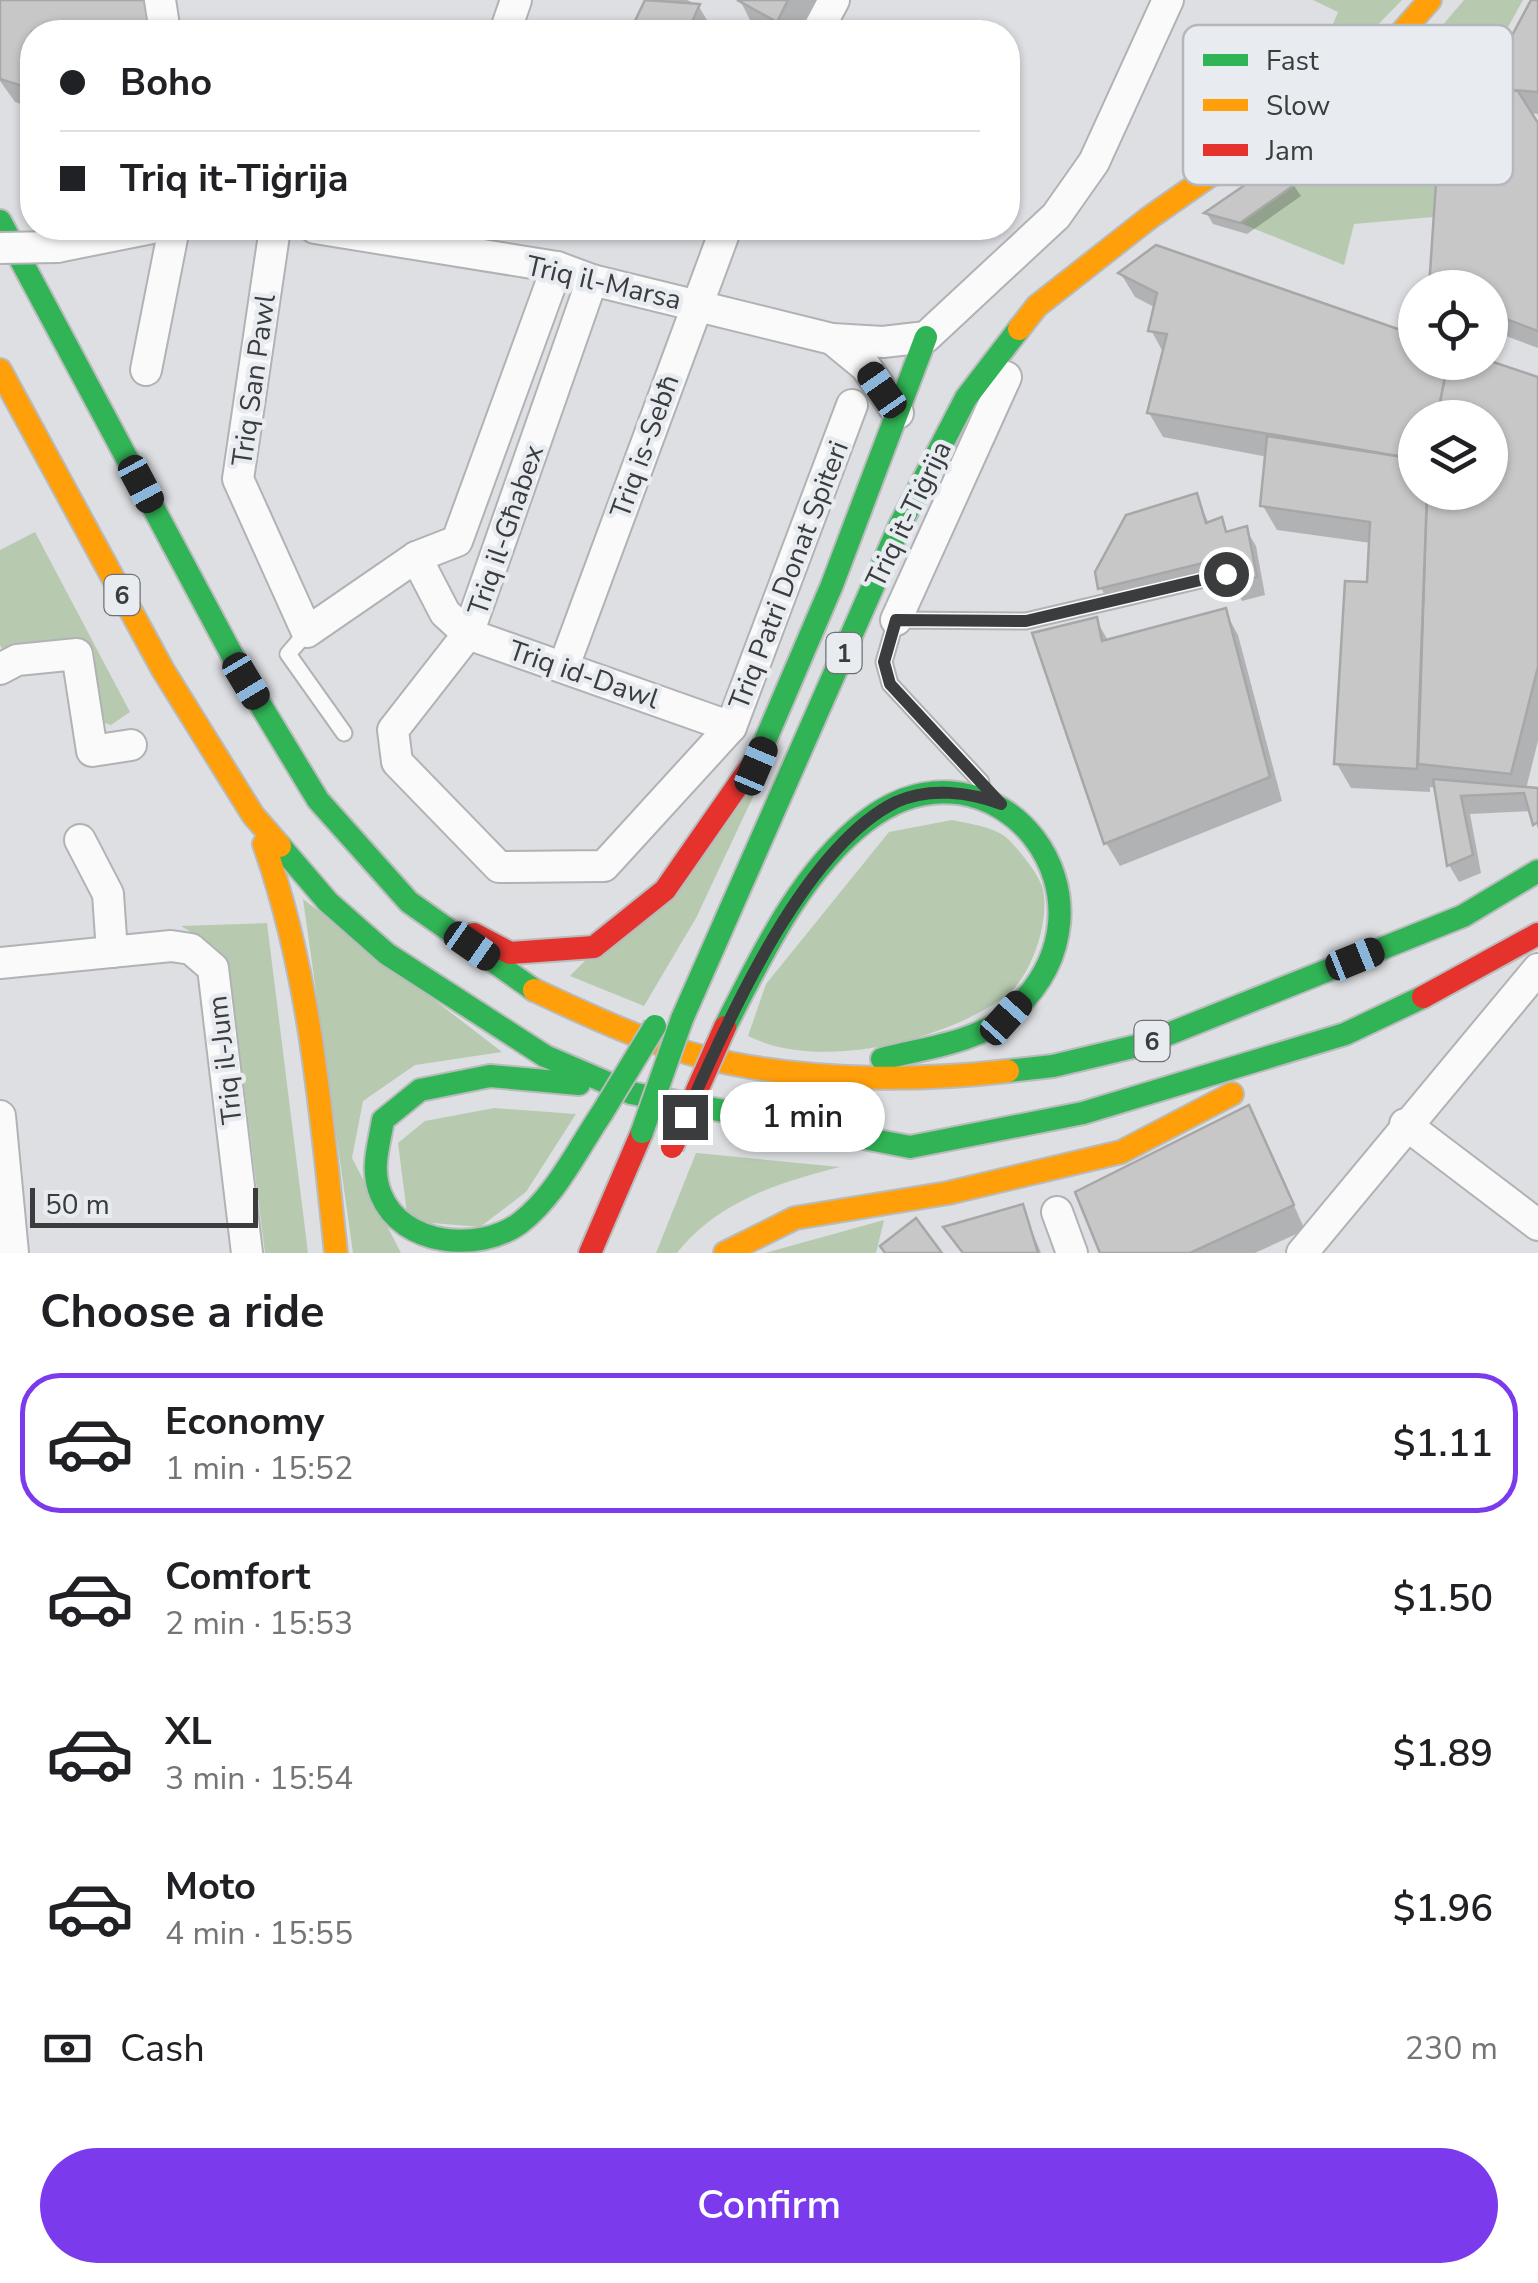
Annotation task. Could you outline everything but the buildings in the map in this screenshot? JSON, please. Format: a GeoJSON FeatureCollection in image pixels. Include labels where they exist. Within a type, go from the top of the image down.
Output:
{"type":"FeatureCollection","features":[{"type":"Feature","properties":{"kind":"highway","name":"Triq it-Tiġrija"},"geometry":{"type":"LineString","coordinates":[[1408,25],[1430,0]]}},
{"type":"Feature","properties":{"kind":"highway","name":"Triq it-Tiġrija"},"geometry":{"type":"LineString","coordinates":[[590,1253],[642,1132],[673,1015],[733,904],[900,525],[966,398],[1037,306],[1196,185]]}},
{"type":"Feature","properties":{"kind":"highway","name":"6"},"geometry":{"type":"LineString","coordinates":[[0,221],[246,681],[318,800],[409,902],[534,990],[614,1028],[734,1064],[876,1077],[956,1077],[1053,1066],[1141,1046],[1463,916],[1538,871]]}},
{"type":"Feature","properties":{"kind":"highway"},"geometry":{"type":"LineString","coordinates":[[409,902],[510,952],[594,946],[665,890],[756,766],[926,337]]}},
{"type":"Feature","properties":{"kind":"highway","name":"6"},"geometry":{"type":"LineString","coordinates":[[0,370],[163,670],[252,815],[328,902],[387,954],[545,1056],[631,1093],[910,1147],[1083,1112],[1345,1034]]}},
{"type":"Feature","properties":{"kind":"highway"},"geometry":{"type":"LineString","coordinates":[[668,1156],[762,952],[812,883],[868,820],[900,800],[942,792],[978,795],[1001,804],[1045,848],[1064,894],[1063,936],[1050,968],[1006,1018],[962,1036],[880,1060],[734,1064]]}},
{"type":"Feature","properties":{"kind":"highway"},"geometry":{"type":"LineString","coordinates":[[252,815],[279,881],[306,1002],[336,1253]]}},
{"type":"Feature","properties":{"kind":"highway"},"geometry":{"type":"LineString","coordinates":[[726,1253],[795,1218],[948,1194],[1121,1152],[1345,1034],[1445,987],[1538,934]]}},
{"type":"Feature","properties":{"kind":"highway"},"geometry":{"type":"LineString","coordinates":[[631,1093],[490,1076],[420,1090],[383,1120],[375,1174],[392,1214],[420,1238],[449,1248],[479,1244],[508,1232],[550,1190],[602,1113],[673,1015]]}},
{"type":"Feature","properties":{"kind":"street"},"geometry":{"type":"LineString","coordinates":[[926,337],[1056,216],[1094,162],[1168,0]]}},
{"type":"Feature","properties":{"kind":"street"},"geometry":{"type":"LineString","coordinates":[[0,248],[56,246],[88,240]]}},
{"type":"Feature","properties":{"kind":"street"},"geometry":{"type":"LineString","coordinates":[[146,370],[172,240]]}},
{"type":"Feature","properties":{"kind":"street","name":"Triq San Pawl"},"geometry":{"type":"LineString","coordinates":[[274,240],[238,479],[307,632]]}},
{"type":"Feature","properties":{"kind":"street","name":"Triq il-Marsa"},"geometry":{"type":"LineString","coordinates":[[389,240],[557,267],[592,280],[832,339],[883,342],[926,337]]}},
{"type":"Feature","properties":{"kind":"street","name":"Triq is-Sebħ"},"geometry":{"type":"LineString","coordinates":[[564,666],[721,240]]}},
{"type":"Feature","properties":{"kind":"street","name":"Triq il-Għabex"},"geometry":{"type":"LineString","coordinates":[[307,632],[416,558],[457,541],[557,267]]}},
{"type":"Feature","properties":{"kind":"street","name":"Triq il-Għabex"},"geometry":{"type":"LineString","coordinates":[[397,762],[393,730],[468,634],[592,280]]}},
{"type":"Feature","properties":{"kind":"street"},"geometry":{"type":"LineString","coordinates":[[896,620],[1037,306]]}},
{"type":"Feature","properties":{"kind":"street","name":"Triq il-Marsa"},"geometry":{"type":"LineString","coordinates":[[832,339],[866,367],[898,412]]}},
{"type":"Feature","properties":{"kind":"street","name":"Triq Patri Donat Spiteri"},"geometry":{"type":"LineString","coordinates":[[397,762],[499,867],[604,866],[731,727],[852,406]]}},
{"type":"Feature","properties":{"kind":"street"},"geometry":{"type":"LineString","coordinates":[[416,558],[446,613],[468,634]]}},
{"type":"Feature","properties":{"kind":"street","name":"Triq id-Dawl"},"geometry":{"type":"LineString","coordinates":[[468,634],[731,727]]}},
{"type":"Feature","properties":{"kind":"street"},"geometry":{"type":"LineString","coordinates":[[0,669],[16,660],[77,654],[92,751],[131,744]]}},
{"type":"Feature","properties":{"kind":"street"},"geometry":{"type":"LineString","coordinates":[[80,840],[108,894],[112,952]]}},
{"type":"Feature","properties":{"kind":"street","name":"Triq il-Jum"},"geometry":{"type":"LineString","coordinates":[[0,963],[170,942],[191,948],[213,968],[247,1253]]}},
{"type":"Feature","properties":{"kind":"street"},"geometry":{"type":"LineString","coordinates":[[1302,1253],[1405,1124],[1538,969]]}},
{"type":"Feature","properties":{"kind":"street"},"geometry":{"type":"LineString","coordinates":[[0,1116],[13,1253]]}},
{"type":"Feature","properties":{"kind":"street"},"geometry":{"type":"LineString","coordinates":[[1405,1124],[1538,1225]]}},
{"type":"Feature","properties":{"kind":"street"},"geometry":{"type":"LineString","coordinates":[[1057,1212],[1072,1253]]}},
{"type":"Feature","properties":{"kind":"lane"},"geometry":{"type":"LineString","coordinates":[[1001,804],[890,684],[884,662],[896,620],[1026,621],[1226,574]]}},
{"type":"Feature","properties":{"kind":"lane"},"geometry":{"type":"LineString","coordinates":[[307,632],[288,654],[344,733]]}},
{"type":"Feature","properties":{"kind":"green space"},"geometry":{"type":"Polygon","coordinates":[[[1313,0],[1402,0],[1378,25],[1333,25],[1338,12],[1313,0]]]}},
{"type":"Feature","properties":{"kind":"green space"},"geometry":{"type":"Polygon","coordinates":[[[1464,0],[1523,0],[1509,25],[1443,25],[1464,0]]]}},
{"type":"Feature","properties":{"kind":"green space"},"geometry":{"type":"Polygon","coordinates":[[[1295,185],[1435,185],[1433,217],[1354,224],[1344,265],[1240,223],[1295,185]]]}},
{"type":"Feature","properties":{"kind":"green space"},"geometry":{"type":"Polygon","coordinates":[[[35,532],[130,712],[111,725],[96,720],[79,640],[2,649],[0,645],[0,550],[35,532]]]}},
{"type":"Feature","properties":{"kind":"green space"},"geometry":{"type":"Polygon","coordinates":[[[759,784],[696,918],[644,1006],[570,976],[759,784]]]}},
{"type":"Feature","properties":{"kind":"green space"},"geometry":{"type":"Polygon","coordinates":[[[952,820],[1004,836],[1024,857],[1041,885],[1043,918],[1036,950],[1012,991],[975,1015],[944,1028],[877,1047],[808,1051],[748,1036],[766,984],[889,832],[952,820]]]}},
{"type":"Feature","properties":{"kind":"green space"},"geometry":{"type":"Polygon","coordinates":[[[303,899],[502,1052],[415,1065],[363,1101],[352,1158],[401,1253],[353,1253],[303,899]]]}},
{"type":"Feature","properties":{"kind":"green space"},"geometry":{"type":"Polygon","coordinates":[[[267,923],[308,1253],[265,1253],[229,967],[209,943],[181,926],[267,923]]]}},
{"type":"Feature","properties":{"kind":"green space"},"geometry":{"type":"Polygon","coordinates":[[[494,1108],[576,1114],[526,1192],[480,1227],[408,1221],[398,1143],[425,1121],[494,1108]]]}},
{"type":"Feature","properties":{"kind":"green space"},"geometry":{"type":"Polygon","coordinates":[[[696,1153],[840,1167],[751,1196],[711,1220],[677,1253],[656,1253],[696,1153]]]}},
{"type":"Feature","properties":{"kind":"green space"},"geometry":{"type":"Polygon","coordinates":[[[884,1220],[876,1253],[765,1253],[884,1220]]]}},
{"type":"Feature","properties":{"kind":"traffic: fast"},"geometry":{"type":"LineString","coordinates":[[0,221],[246,681],[318,800],[409,902],[534,990]]}},
{"type":"Feature","properties":{"kind":"traffic: fast"},"geometry":{"type":"LineString","coordinates":[[682,1019],[900,525],[966,398],[1019,329]]}},
{"type":"Feature","properties":{"kind":"traffic: fast"},"geometry":{"type":"LineString","coordinates":[[759,755],[832,585],[926,337]]}},
{"type":"Feature","properties":{"kind":"traffic: fast"},"geometry":{"type":"LineString","coordinates":[[725,1027],[802,889],[843,841],[866,821],[914,796],[961,794],[1002,809],[1034,838],[1054,877],[1059,922],[1046,969],[1010,1014],[997,1024],[949,1043],[882,1059]]}},
{"type":"Feature","properties":{"kind":"traffic: fast"},"geometry":{"type":"LineString","coordinates":[[280,846],[328,902],[387,954],[545,1056],[631,1093],[910,1147],[1083,1113],[1345,1034],[1423,997]]}},
{"type":"Feature","properties":{"kind":"traffic: fast"},"geometry":{"type":"LineString","coordinates":[[1008,1071],[1053,1066],[1141,1045],[1463,916],[1538,871]]}},
{"type":"Feature","properties":{"kind":"traffic: fast"},"geometry":{"type":"LineString","coordinates":[[642,1132],[682,1019]]}},
{"type":"Feature","properties":{"kind":"traffic: fast"},"geometry":{"type":"LineString","coordinates":[[602,1113],[655,1026]]}},
{"type":"Feature","properties":{"kind":"traffic: fast"},"geometry":{"type":"LineString","coordinates":[[579,1084],[490,1076],[420,1090],[383,1120],[376,1176],[391,1212],[423,1234],[443,1239],[464,1241],[503,1233],[520,1223],[544,1199],[602,1113]]}},
{"type":"Feature","properties":{"kind":"traffic: slow"},"geometry":{"type":"LineString","coordinates":[[1408,25],[1430,0]]}},
{"type":"Feature","properties":{"kind":"traffic: slow"},"geometry":{"type":"LineString","coordinates":[[1019,329],[1037,306],[1196,185]]}},
{"type":"Feature","properties":{"kind":"traffic: slow"},"geometry":{"type":"LineString","coordinates":[[0,370],[163,670],[253,815],[280,846]]}},
{"type":"Feature","properties":{"kind":"traffic: slow"},"geometry":{"type":"LineString","coordinates":[[264,844],[293,944],[312,1046],[336,1253]]}},
{"type":"Feature","properties":{"kind":"traffic: slow"},"geometry":{"type":"LineString","coordinates":[[534,990],[657,1043],[767,1070],[871,1078],[1008,1071]]}},
{"type":"Feature","properties":{"kind":"traffic: slow"},"geometry":{"type":"LineString","coordinates":[[725,1253],[795,1218],[948,1193],[1121,1152],[1232,1094]]}},
{"type":"Feature","properties":{"kind":"traffic: jam"},"geometry":{"type":"LineString","coordinates":[[474,934],[510,953],[594,947],[665,890],[759,755]]}},
{"type":"Feature","properties":{"kind":"traffic: jam"},"geometry":{"type":"LineString","coordinates":[[1423,997],[1538,934]]}},
{"type":"Feature","properties":{"kind":"traffic: jam"},"geometry":{"type":"LineString","coordinates":[[672,1147],[725,1027]]}},
{"type":"Feature","properties":{"kind":"traffic: jam"},"geometry":{"type":"LineString","coordinates":[[590,1253],[642,1132]]}},
{"type":"Feature","properties":{"kind":"route"},"geometry":{"type":"LineString","coordinates":[[685,1117],[762,952],[812,883],[868,820],[900,800],[942,792],[978,795],[1001,804],[890,684],[884,662],[896,620],[1026,621],[1226,574]]}}]}
